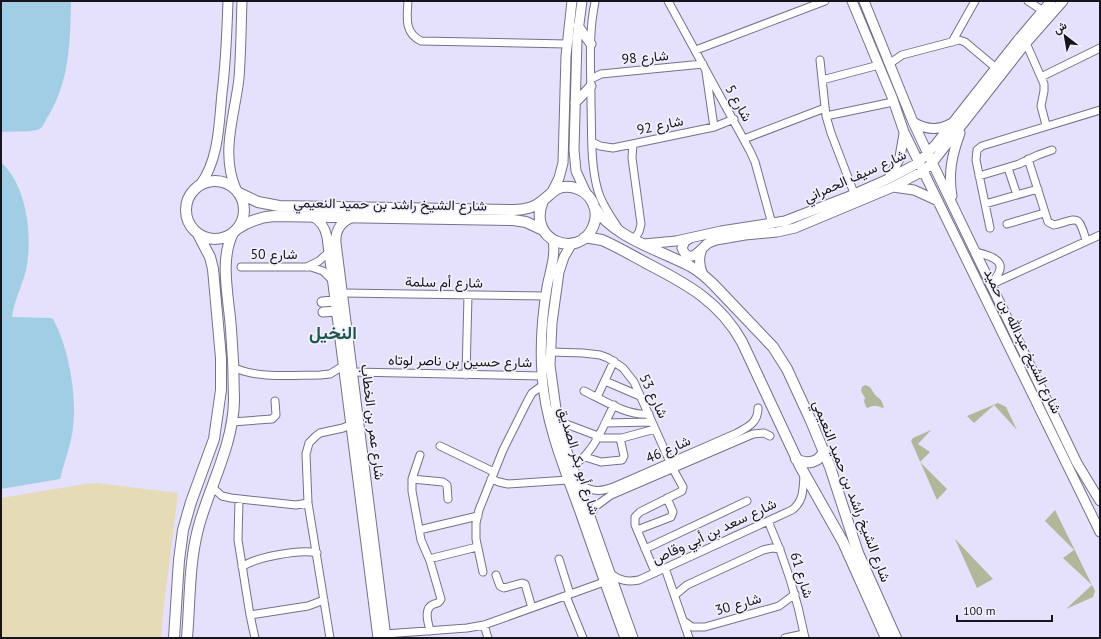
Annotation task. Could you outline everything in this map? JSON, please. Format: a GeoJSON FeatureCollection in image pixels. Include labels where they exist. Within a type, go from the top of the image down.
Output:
{"type":"FeatureCollection","features":[{"type":"Feature","properties":{"kind":"main road"},"geometry":{"type":"LineString","coordinates":[[174,638],[179,560],[183,530],[191,502],[214,439],[221,390],[221,358],[214,269],[210,256],[198,234],[188,221],[186,205],[189,197],[200,185],[215,181],[230,184],[238,191],[243,200],[244,215],[242,223],[227,237],[212,239],[198,234]]}},
{"type":"Feature","properties":{"kind":"main road"},"geometry":{"type":"LineString","coordinates":[[566,187],[586,193],[595,208],[596,215],[593,228],[584,238],[572,243],[566,244],[553,240],[543,230],[540,223],[540,208],[544,200],[552,192],[566,187]]}},
{"type":"Feature","properties":{"kind":"main road","name":"شارع الشيخ راشد بن حميد النعيمي"},"geometry":{"type":"LineString","coordinates":[[238,191],[258,202],[279,206],[514,210],[529,208],[544,200]]}},
{"type":"Feature","properties":{"kind":"main road","name":"شارع الشيخ راشد بن حميد النعيمي"},"geometry":{"type":"LineString","coordinates":[[595,208],[606,222],[621,232],[690,266],[703,275],[778,354],[793,379],[824,450],[840,495],[856,549],[896,638]]}},
{"type":"Feature","properties":{"kind":"main road","name":"شارع الشيخ راشد بن حميد النعيمي"},"geometry":{"type":"LineString","coordinates":[[235,231],[251,221],[266,216],[514,220],[526,222],[543,230]]}},
{"type":"Feature","properties":{"kind":"main road"},"geometry":{"type":"LineString","coordinates":[[187,638],[194,545],[201,517],[222,460],[232,422],[234,402],[233,367],[225,261],[228,246],[235,231]]}},
{"type":"Feature","properties":{"kind":"main road","name":"شارع الشيخ راشد بن حميد النعيمي"},"geometry":{"type":"LineString","coordinates":[[584,238],[602,240],[675,278],[702,295],[731,323],[742,342],[804,475],[843,542],[886,638]]}},
{"type":"Feature","properties":{"kind":"main road"},"geometry":{"type":"LineString","coordinates":[[796,459],[806,463],[811,462],[820,458],[824,450]]}},
{"type":"Feature","properties":{"kind":"street"},"geometry":{"type":"LineString","coordinates":[[200,185],[212,163],[217,140],[227,44],[228,1]]}},
{"type":"Feature","properties":{"kind":"street"},"geometry":{"type":"LineString","coordinates":[[238,191],[230,171],[228,152],[237,88],[242,1]]}},
{"type":"Feature","properties":{"kind":"street"},"geometry":{"type":"LineString","coordinates":[[408,1],[407,25],[412,35],[421,41],[566,44]]}},
{"type":"Feature","properties":{"kind":"street"},"geometry":{"type":"LineString","coordinates":[[552,192],[562,171],[564,156],[566,44],[572,1]]}},
{"type":"Feature","properties":{"kind":"street","name":"شارع 5"},"geometry":{"type":"LineString","coordinates":[[668,1],[734,119],[755,162],[772,224]]}},
{"type":"Feature","properties":{"kind":"street"},"geometry":{"type":"LineString","coordinates":[[696,50],[825,1]]}},
{"type":"Feature","properties":{"kind":"street"},"geometry":{"type":"LineString","coordinates":[[852,1],[879,65],[904,132],[925,163]]}},
{"type":"Feature","properties":{"kind":"street"},"geometry":{"type":"LineString","coordinates":[[864,1],[913,122],[925,163]]}},
{"type":"Feature","properties":{"kind":"street"},"geometry":{"type":"LineString","coordinates":[[952,42],[975,1]]}},
{"type":"Feature","properties":{"kind":"street"},"geometry":{"type":"LineString","coordinates":[[1028,1],[1043,11]]}},
{"type":"Feature","properties":{"kind":"street","name":"شارع سيف الحمراني"},"geometry":{"type":"LineString","coordinates":[[960,122],[996,68],[1052,1]]}},
{"type":"Feature","properties":{"kind":"street","name":"شارع سيف الحمراني"},"geometry":{"type":"LineString","coordinates":[[689,239],[683,244],[684,252],[691,256],[695,255],[707,244],[716,240],[744,235],[777,232],[795,228],[891,183],[925,163],[1063,1]]}},
{"type":"Feature","properties":{"kind":"street"},"geometry":{"type":"LineString","coordinates":[[586,193],[577,176],[574,150],[578,26],[581,6],[596,2],[591,24],[592,142],[594,173],[599,194],[621,232]]}},
{"type":"Feature","properties":{"kind":"street"},"geometry":{"type":"LineString","coordinates":[[578,26],[591,44]]}},
{"type":"Feature","properties":{"kind":"street"},"geometry":{"type":"LineString","coordinates":[[889,64],[902,55],[959,40],[965,42],[996,68]]}},
{"type":"Feature","properties":{"kind":"street"},"geometry":{"type":"LineString","coordinates":[[1026,43],[1044,88],[1041,106],[1046,125]]}},
{"type":"Feature","properties":{"kind":"street"},"geometry":{"type":"LineString","coordinates":[[1040,77],[1100,48]]}},
{"type":"Feature","properties":{"kind":"street"},"geometry":{"type":"LineString","coordinates":[[884,52],[902,55]]}},
{"type":"Feature","properties":{"kind":"street"},"geometry":{"type":"LineString","coordinates":[[820,60],[826,116],[854,193]]}},
{"type":"Feature","properties":{"kind":"street"},"geometry":{"type":"LineString","coordinates":[[822,80],[879,65]]}},
{"type":"Feature","properties":{"kind":"street"},"geometry":{"type":"LineString","coordinates":[[704,66],[714,127]]}},
{"type":"Feature","properties":{"kind":"street","name":"شارع 98"},"geometry":{"type":"LineString","coordinates":[[591,83],[601,74],[704,66]]}},
{"type":"Feature","properties":{"kind":"street"},"geometry":{"type":"LineString","coordinates":[[575,103],[591,83]]}},
{"type":"Feature","properties":{"kind":"street"},"geometry":{"type":"LineString","coordinates":[[223,86],[237,88]]}},
{"type":"Feature","properties":{"kind":"street"},"geometry":{"type":"LineString","coordinates":[[826,116],[892,99]]}},
{"type":"Feature","properties":{"kind":"street"},"geometry":{"type":"LineString","coordinates":[[892,99],[925,163],[953,213],[961,224]]}},
{"type":"Feature","properties":{"kind":"street"},"geometry":{"type":"LineString","coordinates":[[744,139],[825,108]]}},
{"type":"Feature","properties":{"kind":"street"},"geometry":{"type":"LineString","coordinates":[[990,228],[979,176],[976,153],[979,147],[1046,125],[1100,110]]}},
{"type":"Feature","properties":{"kind":"street","name":"شارع 92"},"geometry":{"type":"LineString","coordinates":[[592,142],[609,148],[634,144],[714,127],[734,119]]}},
{"type":"Feature","properties":{"kind":"street"},"geometry":{"type":"LineString","coordinates":[[913,122],[925,128],[944,127],[960,122],[950,167],[950,184],[953,206]]}},
{"type":"Feature","properties":{"kind":"street"},"geometry":{"type":"LineString","coordinates":[[904,132],[903,149],[893,172],[891,183],[914,190],[938,201]]}},
{"type":"Feature","properties":{"kind":"street"},"geometry":{"type":"LineString","coordinates":[[634,144],[632,158],[641,224],[639,232],[634,239]]}},
{"type":"Feature","properties":{"kind":"street"},"geometry":{"type":"LineString","coordinates":[[979,176],[1008,168],[1052,150]]}},
{"type":"Feature","properties":{"kind":"street"},"geometry":{"type":"LineString","coordinates":[[1028,159],[1048,222],[1054,225],[1074,219],[1077,220],[1082,226],[1086,240]]}},
{"type":"Feature","properties":{"kind":"street","name":"شارع الشيخ عبدالله بن حميد"},"geometry":{"type":"LineString","coordinates":[[925,163],[938,201],[1059,424],[1083,474],[1100,501]]}},
{"type":"Feature","properties":{"kind":"street","name":"شارع الشيخ عبدالله بن حميد"},"geometry":{"type":"LineString","coordinates":[[925,163],[953,206],[975,252],[990,285],[991,298],[1049,428],[1100,532]]}},
{"type":"Feature","properties":{"kind":"street"},"geometry":{"type":"LineString","coordinates":[[1008,168],[1017,195]]}},
{"type":"Feature","properties":{"kind":"street","name":"شارع سيف الحمراني"},"geometry":{"type":"LineString","coordinates":[[644,244],[689,239],[721,231],[772,224],[800,216],[854,193],[891,183]]}},
{"type":"Feature","properties":{"kind":"street"},"geometry":{"type":"LineString","coordinates":[[985,204],[1038,189]]}},
{"type":"Feature","properties":{"kind":"street"},"geometry":{"type":"LineString","coordinates":[[1007,224],[1044,213]]}},
{"type":"Feature","properties":{"kind":"street","name":"شارع عمر بن الخطاب"},"geometry":{"type":"LineString","coordinates":[[312,216],[321,223],[325,230],[329,252],[334,301],[353,372],[353,409],[350,425],[383,637]]}},
{"type":"Feature","properties":{"kind":"street","name":"شارع عمر بن الخطاب"},"geometry":{"type":"LineString","coordinates":[[354,217],[341,224],[336,233],[342,293],[343,366],[353,409],[383,637]]}},
{"type":"Feature","properties":{"kind":"street"},"geometry":{"type":"LineString","coordinates":[[990,285],[1086,240],[1100,235]]}},
{"type":"Feature","properties":{"kind":"street","name":"شارع أبو بكر الصديق"},"geometry":{"type":"LineString","coordinates":[[553,240],[554,257],[546,296],[542,329],[543,380],[551,427],[568,480],[608,578]]}},
{"type":"Feature","properties":{"kind":"street","name":"شارع أبو بكر الصديق"},"geometry":{"type":"LineString","coordinates":[[572,243],[564,257],[558,280],[552,323],[552,381],[558,422],[590,516],[625,638]]}},
{"type":"Feature","properties":{"kind":"street"},"geometry":{"type":"LineString","coordinates":[[702,249],[699,259],[703,275]]}},
{"type":"Feature","properties":{"kind":"street","name":"شارع 50"},"geometry":{"type":"LineString","coordinates":[[307,267],[319,261],[329,252]]}},
{"type":"Feature","properties":{"kind":"street"},"geometry":{"type":"LineString","coordinates":[[975,252],[992,256],[998,262],[1000,268],[999,274],[990,285]]}},
{"type":"Feature","properties":{"kind":"street","name":"شارع 50"},"geometry":{"type":"LineString","coordinates":[[240,267],[316,268],[323,271],[332,280]]}},
{"type":"Feature","properties":{"kind":"street","name":"شارع أم سلمة"},"geometry":{"type":"LineString","coordinates":[[342,293],[546,296]]}},
{"type":"Feature","properties":{"kind":"street"},"geometry":{"type":"LineString","coordinates":[[466,374],[468,295]]}},
{"type":"Feature","properties":{"kind":"street"},"geometry":{"type":"LineString","coordinates":[[322,302],[334,301]]}},
{"type":"Feature","properties":{"kind":"street"},"geometry":{"type":"LineString","coordinates":[[323,312],[336,311]]}},
{"type":"Feature","properties":{"kind":"street","name":"شارع 53"},"geometry":{"type":"LineString","coordinates":[[551,352],[600,355],[614,361],[629,374],[649,414],[671,465],[682,485],[683,489],[680,492],[667,498]]}},
{"type":"Feature","properties":{"kind":"street"},"geometry":{"type":"LineString","coordinates":[[597,397],[614,361]]}},
{"type":"Feature","properties":{"kind":"street"},"geometry":{"type":"LineString","coordinates":[[233,367],[242,371],[257,374],[320,375],[330,374],[343,366]]}},
{"type":"Feature","properties":{"kind":"street","name":"شارع حسين بن ناصر لوتاه"},"geometry":{"type":"LineString","coordinates":[[353,372],[466,374],[543,380]]}},
{"type":"Feature","properties":{"kind":"street"},"geometry":{"type":"LineString","coordinates":[[483,572],[477,547],[476,531],[478,516],[503,450],[532,393],[543,380]]}},
{"type":"Feature","properties":{"kind":"street"},"geometry":{"type":"LineString","coordinates":[[605,381],[640,396]]}},
{"type":"Feature","properties":{"kind":"street"},"geometry":{"type":"LineString","coordinates":[[584,391],[635,414],[649,414]]}},
{"type":"Feature","properties":{"kind":"street"},"geometry":{"type":"LineString","coordinates":[[232,422],[272,419],[276,415],[275,400]]}},
{"type":"Feature","properties":{"kind":"street"},"geometry":{"type":"LineString","coordinates":[[572,466],[585,457],[614,405]]}},
{"type":"Feature","properties":{"kind":"street","name":"شارع 46"},"geometry":{"type":"LineString","coordinates":[[739,436],[754,423],[758,416],[758,408]]}},
{"type":"Feature","properties":{"kind":"street"},"geometry":{"type":"LineString","coordinates":[[558,422],[597,437],[620,438],[654,425]]}},
{"type":"Feature","properties":{"kind":"street"},"geometry":{"type":"LineString","coordinates":[[605,422],[654,425]]}},
{"type":"Feature","properties":{"kind":"street"},"geometry":{"type":"LineString","coordinates":[[1049,428],[1054,428],[1059,424]]}},
{"type":"Feature","properties":{"kind":"street"},"geometry":{"type":"LineString","coordinates":[[330,638],[308,503],[306,454],[309,443],[320,433],[340,429],[350,425]]}},
{"type":"Feature","properties":{"kind":"street","name":"شارع 46"},"geometry":{"type":"LineString","coordinates":[[590,516],[600,501],[617,489],[671,465],[739,436],[764,433],[770,436]]}},
{"type":"Feature","properties":{"kind":"street"},"geometry":{"type":"LineString","coordinates":[[585,457],[601,462],[622,460],[624,456],[620,438]]}},
{"type":"Feature","properties":{"kind":"street"},"geometry":{"type":"LineString","coordinates":[[440,446],[493,475],[499,482],[508,484],[568,480]]}},
{"type":"Feature","properties":{"kind":"street"},"geometry":{"type":"LineString","coordinates":[[420,455],[412,479],[411,487],[421,540],[430,559],[441,599],[439,602],[429,606],[427,610],[433,631],[438,638]]}},
{"type":"Feature","properties":{"kind":"street","name":"شارع سعد بن أبي وقاص"},"geometry":{"type":"LineString","coordinates":[[608,578],[633,581],[792,510],[799,504],[802,495],[804,475]]}},
{"type":"Feature","properties":{"kind":"street"},"geometry":{"type":"LineString","coordinates":[[412,479],[443,482],[447,485],[448,499]]}},
{"type":"Feature","properties":{"kind":"street","name":"شارع 46"},"geometry":{"type":"LineString","coordinates":[[578,482],[587,488],[597,491],[617,489]]}},
{"type":"Feature","properties":{"kind":"street"},"geometry":{"type":"LineString","coordinates":[[212,487],[222,496],[239,499],[296,505],[308,503]]}},
{"type":"Feature","properties":{"kind":"street"},"geometry":{"type":"LineString","coordinates":[[637,530],[671,517],[673,512],[667,498],[637,514],[634,521],[637,530],[655,572]]}},
{"type":"Feature","properties":{"kind":"street"},"geometry":{"type":"LineString","coordinates":[[239,499],[238,540],[255,638]]}},
{"type":"Feature","properties":{"kind":"street"},"geometry":{"type":"LineString","coordinates":[[645,549],[747,501]]}},
{"type":"Feature","properties":{"kind":"street"},"geometry":{"type":"LineString","coordinates":[[419,530],[478,516]]}},
{"type":"Feature","properties":{"kind":"street","name":"شارع 61"},"geometry":{"type":"LineString","coordinates":[[768,521],[780,548],[795,594],[804,636]]}},
{"type":"Feature","properties":{"kind":"street"},"geometry":{"type":"LineString","coordinates":[[430,559],[477,547]]}},
{"type":"Feature","properties":{"kind":"street"},"geometry":{"type":"LineString","coordinates":[[675,595],[687,585],[742,560],[767,549],[780,548]]}},
{"type":"Feature","properties":{"kind":"street"},"geometry":{"type":"LineString","coordinates":[[242,567],[253,560],[300,552],[316,553]]}},
{"type":"Feature","properties":{"kind":"street"},"geometry":{"type":"LineString","coordinates":[[559,559],[568,595],[584,638]]}},
{"type":"Feature","properties":{"kind":"street"},"geometry":{"type":"LineString","coordinates":[[665,568],[689,638]]}},
{"type":"Feature","properties":{"kind":"street"},"geometry":{"type":"LineString","coordinates":[[496,575],[500,586],[504,588],[522,583],[525,584],[532,608]]}},
{"type":"Feature","properties":{"kind":"street"},"geometry":{"type":"LineString","coordinates":[[383,637],[484,625],[568,595],[608,578]]}},
{"type":"Feature","properties":{"kind":"street","name":"شارع 30"},"geometry":{"type":"LineString","coordinates":[[684,622],[696,628],[705,627],[780,606],[795,594]]}},
{"type":"Feature","properties":{"kind":"street","name":"شارع أبو بكر الصديق"},"geometry":{"type":"LineString","coordinates":[[614,597],[633,638]]}},
{"type":"Feature","properties":{"kind":"street"},"geometry":{"type":"LineString","coordinates":[[250,615],[308,606],[324,600]]}},
{"type":"Feature","properties":{"kind":"street"},"geometry":{"type":"LineString","coordinates":[[484,625],[488,638]]}},
{"type":"Feature","properties":{"kind":"street"},"geometry":{"type":"LineString","coordinates":[[785,638],[804,636]]}},
{"type":"Feature","properties":{"kind":"green space"},"geometry":{"type":"Polygon","coordinates":[[[865,385],[870,387],[875,395],[881,400],[884,407],[866,407],[864,401],[865,398],[861,391],[862,387],[865,385]]]}},
{"type":"Feature","properties":{"kind":"green space"},"geometry":{"type":"Polygon","coordinates":[[[998,403],[1006,407],[1017,430],[994,405],[974,423],[967,416],[998,403]]]}},
{"type":"Feature","properties":{"kind":"green space"},"geometry":{"type":"Polygon","coordinates":[[[931,430],[918,444],[930,452],[920,462],[911,441],[913,438],[931,430]]]}},
{"type":"Feature","properties":{"kind":"green space"},"geometry":{"type":"Polygon","coordinates":[[[920,462],[947,489],[937,500],[920,462]]]}},
{"type":"Feature","properties":{"kind":"green space"},"geometry":{"type":"Polygon","coordinates":[[[1055,510],[1095,591],[1093,597],[1066,609],[1092,585],[1063,558],[1074,550],[1045,521],[1055,510]]]}},
{"type":"Feature","properties":{"kind":"green space"},"geometry":{"type":"Polygon","coordinates":[[[955,539],[993,579],[977,588],[955,539]]]}},
{"type":"Feature","properties":{"kind":"sand"},"geometry":{"type":"Polygon","coordinates":[[[97,483],[178,493],[161,638],[1,638],[1,498],[97,483]]]}},
{"type":"Feature","properties":{"kind":"water"},"geometry":{"type":"Polygon","coordinates":[[[1,1],[71,1],[68,60],[65,73],[56,101],[43,125],[38,130],[1,132],[1,1]]]}},
{"type":"Feature","properties":{"kind":"water"},"geometry":{"type":"Polygon","coordinates":[[[1,162],[10,172],[17,184],[26,212],[28,227],[29,242],[26,270],[14,305],[12,317],[53,319],[59,331],[67,358],[73,386],[74,415],[71,441],[60,479],[1,489],[1,162]]]}},
{"type":"Feature","properties":{"kind":"district","name":"النخيل"},"geometry":{"type":"Point","coordinates":[333,332]}}]}
